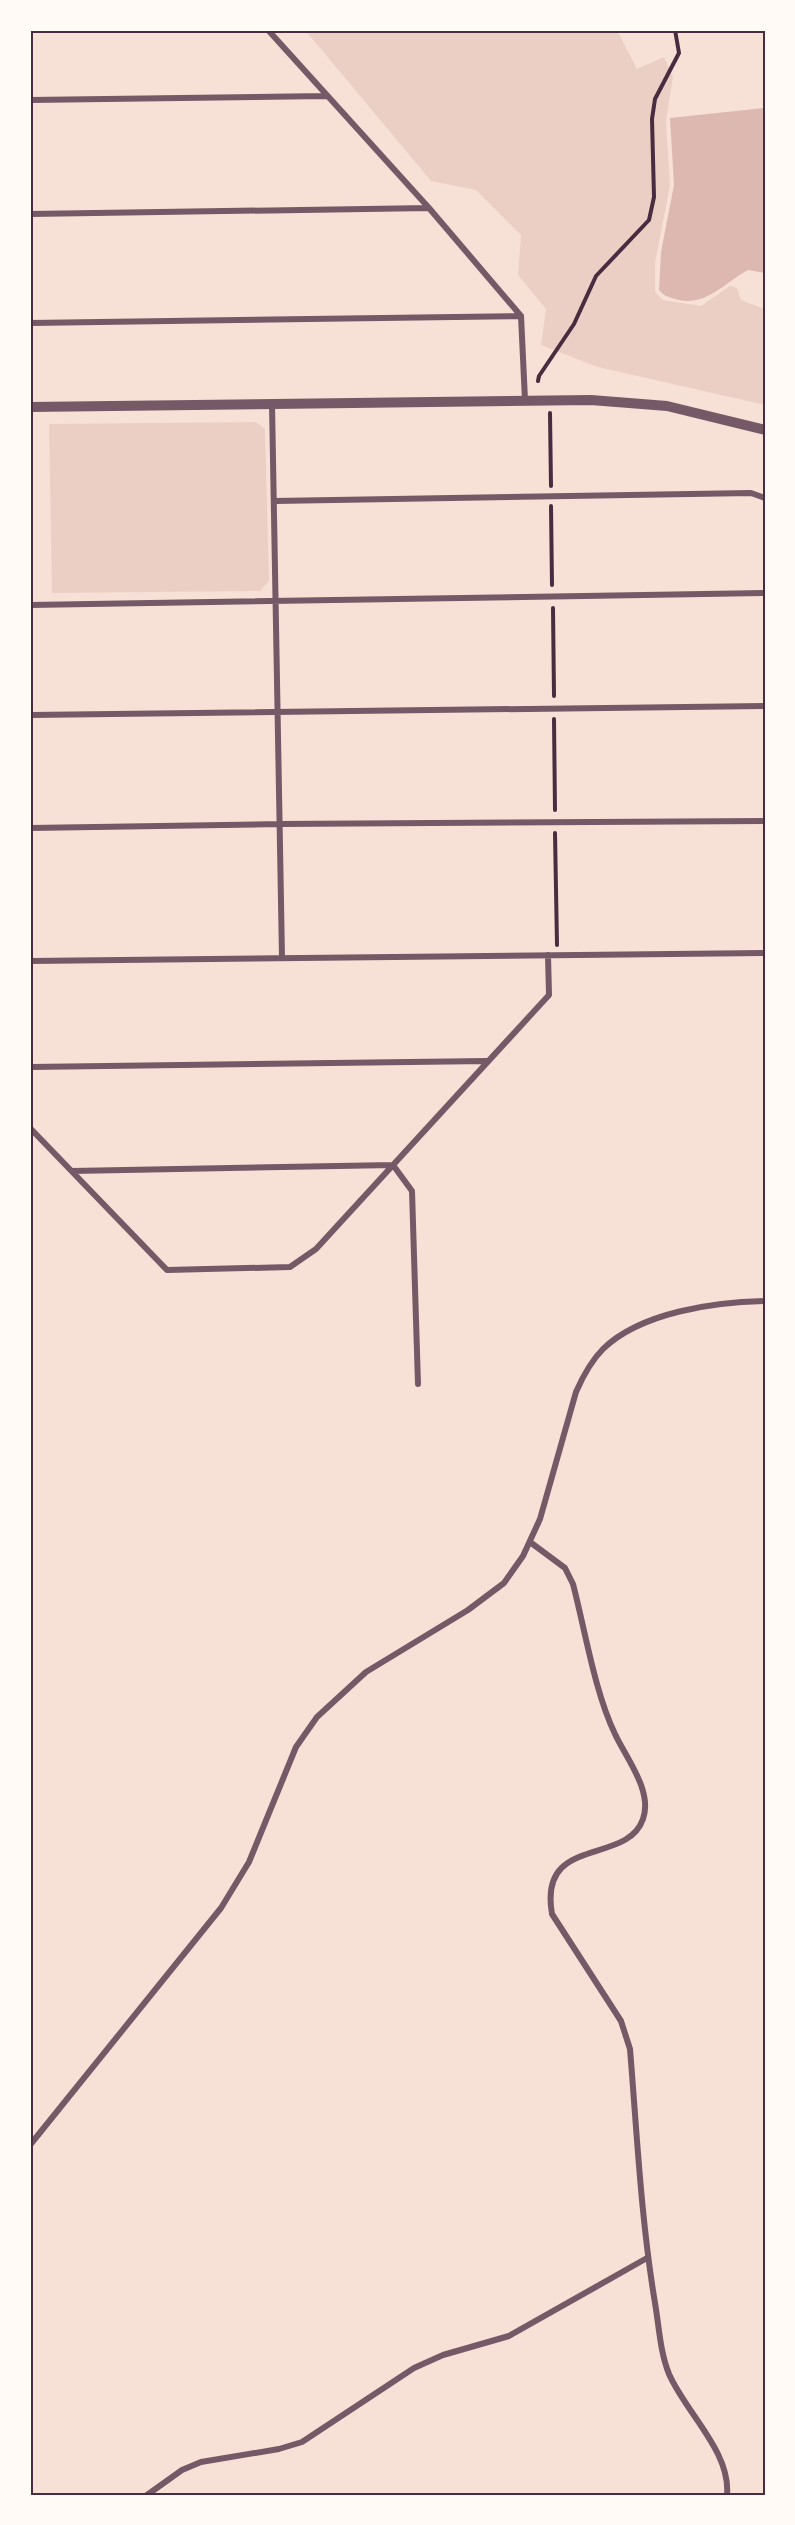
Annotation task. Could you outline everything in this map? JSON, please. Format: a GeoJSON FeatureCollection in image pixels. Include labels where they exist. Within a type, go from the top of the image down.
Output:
{"type":"FeatureCollection","features":[{"type":"Feature","properties":{"kind":"street"},"geometry":{"type":"LineString","coordinates":[[268,30],[429,208],[521,316],[529,400]]}},
{"type":"Feature","properties":{"kind":"street"},"geometry":{"type":"LineString","coordinates":[[30,100],[327,96]]}},
{"type":"Feature","properties":{"kind":"street"},"geometry":{"type":"LineString","coordinates":[[30,214],[429,208]]}},
{"type":"Feature","properties":{"kind":"street"},"geometry":{"type":"LineString","coordinates":[[30,322],[521,316]]}},
{"type":"Feature","properties":{"kind":"street"},"geometry":{"type":"LineString","coordinates":[[30,407],[591,400],[668,406],[765,430]]}},
{"type":"Feature","properties":{"kind":"street"},"geometry":{"type":"LineString","coordinates":[[272,404],[282,957]]}},
{"type":"Feature","properties":{"kind":"street"},"geometry":{"type":"LineString","coordinates":[[275,501],[751,493],[765,498]]}},
{"type":"Feature","properties":{"kind":"street"},"geometry":{"type":"LineString","coordinates":[[30,605],[765,593]]}},
{"type":"Feature","properties":{"kind":"street"},"geometry":{"type":"LineString","coordinates":[[30,715],[765,706]]}},
{"type":"Feature","properties":{"kind":"street"},"geometry":{"type":"LineString","coordinates":[[30,828],[765,821]]}},
{"type":"Feature","properties":{"kind":"street"},"geometry":{"type":"LineString","coordinates":[[30,961],[765,953]]}},
{"type":"Feature","properties":{"kind":"street"},"geometry":{"type":"LineString","coordinates":[[30,1128],[168,1270],[290,1268],[316,1249],[549,995],[548,955]]}},
{"type":"Feature","properties":{"kind":"street"},"geometry":{"type":"LineString","coordinates":[[30,1068],[487,1061]]}},
{"type":"Feature","properties":{"kind":"street"},"geometry":{"type":"LineString","coordinates":[[72,1171],[393,1165]]}},
{"type":"Feature","properties":{"kind":"street"},"geometry":{"type":"LineString","coordinates":[[393,1165],[412,1191],[418,1384]]}},
{"type":"Feature","properties":{"kind":"street"},"geometry":{"type":"LineString","coordinates":[[30,2145],[221,1908],[249,1862],[296,1747],[317,1717],[366,1672],[468,1610],[504,1583],[523,1556],[540,1520],[576,1392],[583,1375],[603,1348],[642,1324],[699,1307],[765,1301]]}},
{"type":"Feature","properties":{"kind":"street"},"geometry":{"type":"LineString","coordinates":[[530,1542],[565,1568],[573,1584],[603,1702],[614,1732],[638,1779],[644,1801],[643,1820],[634,1833],[621,1842],[570,1860],[555,1877],[549,1895],[552,1914],[621,2021],[630,2049],[647,2258],[664,2362],[675,2386],[721,2459],[729,2481],[727,2495]]}},
{"type":"Feature","properties":{"kind":"street"},"geometry":{"type":"LineString","coordinates":[[147,2495],[182,2470],[201,2462],[279,2449],[302,2442],[414,2368],[443,2355],[509,2336],[647,2258]]}},
{"type":"Feature","properties":{"kind":"path"},"geometry":{"type":"LineString","coordinates":[[529,400],[539,376],[574,324],[596,276],[649,220],[654,197],[652,119],[655,99],[679,53],[675,30]]}},
{"type":"Feature","properties":{"kind":"path"},"geometry":{"type":"LineString","coordinates":[[550,400],[557,955]]}},
{"type":"Feature","properties":{"kind":"shaded area"},"geometry":{"type":"Polygon","coordinates":[[[305,30],[613,30],[619,34],[637,69],[664,57],[673,77],[666,121],[670,185],[655,263],[655,292],[663,300],[701,306],[730,286],[737,288],[741,300],[765,309],[765,405],[598,367],[541,345],[546,309],[518,275],[521,235],[476,190],[431,181],[305,30]]]}},
{"type":"Feature","properties":{"kind":"shaded area"},"geometry":{"type":"Polygon","coordinates":[[[765,108],[765,273],[748,270],[714,293],[696,300],[686,301],[666,296],[659,290],[661,252],[674,185],[670,118],[765,108]]]}},
{"type":"Feature","properties":{"kind":"shaded area"},"geometry":{"type":"Polygon","coordinates":[[[256,422],[265,429],[269,581],[260,591],[52,593],[49,424],[256,422]]]}}]}
